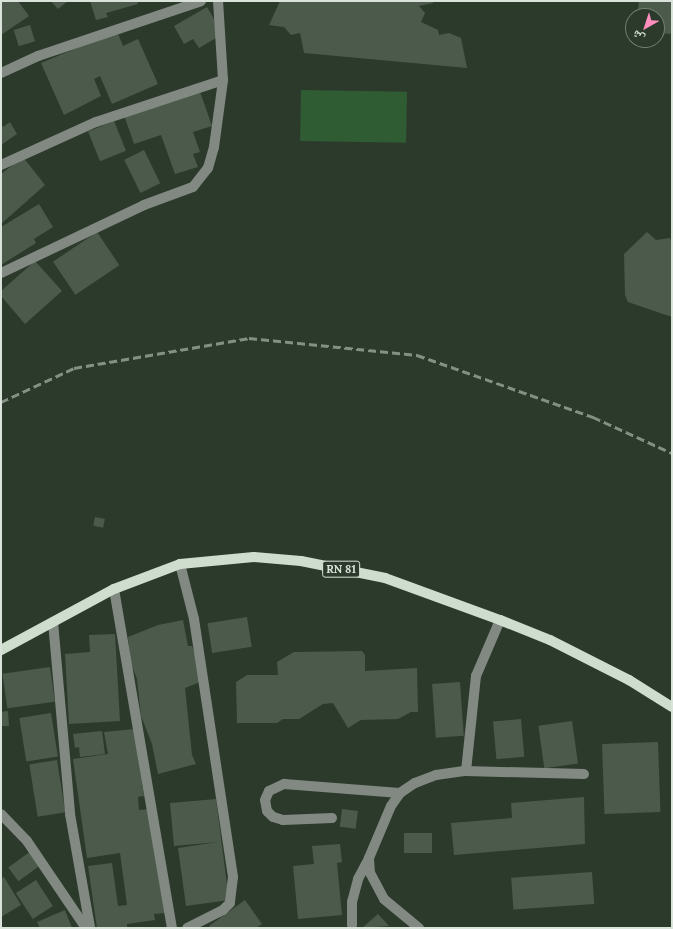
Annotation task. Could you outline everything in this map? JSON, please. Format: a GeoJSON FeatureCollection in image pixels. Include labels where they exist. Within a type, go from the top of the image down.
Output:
{"type":"FeatureCollection","features":[{"type":"Feature","properties":{"kind":"main road","name":"RN 81"},"geometry":{"type":"LineString","coordinates":[[1,650],[114,589],[180,564],[254,557],[301,561],[385,578],[550,640],[629,680],[672,707]]}},
{"type":"Feature","properties":{"kind":"street"},"geometry":{"type":"LineString","coordinates":[[1,73],[38,56],[201,1]]}},
{"type":"Feature","properties":{"kind":"street"},"geometry":{"type":"LineString","coordinates":[[1,273],[144,205],[193,187],[208,168],[214,147],[223,80],[218,1]]}},
{"type":"Feature","properties":{"kind":"street"},"geometry":{"type":"LineString","coordinates":[[1,165],[96,122],[223,80]]}},
{"type":"Feature","properties":{"kind":"street"},"geometry":{"type":"LineString","coordinates":[[180,564],[194,619],[232,877],[230,903],[223,910],[187,928]]}},
{"type":"Feature","properties":{"kind":"street"},"geometry":{"type":"LineString","coordinates":[[114,589],[172,928]]}},
{"type":"Feature","properties":{"kind":"street"},"geometry":{"type":"LineString","coordinates":[[466,771],[476,676],[500,620]]}},
{"type":"Feature","properties":{"kind":"street"},"geometry":{"type":"LineString","coordinates":[[53,622],[70,814],[90,928]]}},
{"type":"Feature","properties":{"kind":"street"},"geometry":{"type":"LineString","coordinates":[[352,925],[352,902],[358,879],[369,858],[391,806],[400,794],[415,783],[436,775],[466,771],[584,774]]}},
{"type":"Feature","properties":{"kind":"street"},"geometry":{"type":"LineString","coordinates":[[332,818],[283,820],[273,817],[267,811],[265,800],[269,791],[284,784],[400,794]]}},
{"type":"Feature","properties":{"kind":"street"},"geometry":{"type":"LineString","coordinates":[[1,814],[27,841],[86,928]]}},
{"type":"Feature","properties":{"kind":"street"},"geometry":{"type":"LineString","coordinates":[[369,858],[370,873],[384,899],[419,928]]}},
{"type":"Feature","properties":{"kind":"green space"},"geometry":{"type":"Polygon","coordinates":[[[301,90],[407,92],[406,143],[300,141],[301,90]]]}},
{"type":"Feature","properties":{"kind":"building"},"geometry":{"type":"Polygon","coordinates":[[[1,1],[18,1],[29,16],[1,35],[1,1]]]}},
{"type":"Feature","properties":{"kind":"building"},"geometry":{"type":"Polygon","coordinates":[[[51,1],[68,1],[58,9],[51,1]]]}},
{"type":"Feature","properties":{"kind":"building"},"geometry":{"type":"Polygon","coordinates":[[[90,1],[137,1],[138,4],[106,13],[108,17],[96,20],[90,1]]]}},
{"type":"Feature","properties":{"kind":"building"},"geometry":{"type":"Polygon","coordinates":[[[280,1],[433,1],[433,3],[419,6],[425,13],[421,22],[438,30],[439,35],[449,33],[461,38],[467,68],[304,53],[300,33],[291,35],[284,27],[269,25],[280,1]]]}},
{"type":"Feature","properties":{"kind":"building"},"geometry":{"type":"Polygon","coordinates":[[[639,1],[672,1],[672,34],[665,34],[665,8],[638,8],[639,1]]]}},
{"type":"Feature","properties":{"kind":"building"},"geometry":{"type":"Polygon","coordinates":[[[207,7],[223,34],[199,48],[193,39],[184,44],[174,26],[207,7]]]}},
{"type":"Feature","properties":{"kind":"building"},"geometry":{"type":"Polygon","coordinates":[[[30,25],[35,41],[19,46],[14,30],[30,25]]]}},
{"type":"Feature","properties":{"kind":"building"},"geometry":{"type":"Polygon","coordinates":[[[117,31],[123,46],[138,39],[158,84],[112,104],[100,76],[94,79],[101,96],[64,115],[41,63],[117,31]]]}},
{"type":"Feature","properties":{"kind":"building"},"geometry":{"type":"Polygon","coordinates":[[[199,89],[212,126],[193,132],[200,152],[193,154],[198,167],[175,174],[161,135],[134,144],[124,115],[199,89]]]}},
{"type":"Feature","properties":{"kind":"building"},"geometry":{"type":"Polygon","coordinates":[[[114,121],[126,151],[100,161],[88,131],[114,121]]]}},
{"type":"Feature","properties":{"kind":"building"},"geometry":{"type":"Polygon","coordinates":[[[10,122],[17,134],[1,145],[1,123],[3,127],[10,122]]]}},
{"type":"Feature","properties":{"kind":"building"},"geometry":{"type":"Polygon","coordinates":[[[144,150],[160,183],[140,193],[124,160],[144,150]]]}},
{"type":"Feature","properties":{"kind":"building"},"geometry":{"type":"Polygon","coordinates":[[[23,157],[45,185],[1,224],[1,174],[23,157]]]}},
{"type":"Feature","properties":{"kind":"building"},"geometry":{"type":"Polygon","coordinates":[[[39,204],[53,227],[34,239],[36,243],[1,265],[1,227],[39,204]]]}},
{"type":"Feature","properties":{"kind":"building"},"geometry":{"type":"Polygon","coordinates":[[[97,232],[119,265],[75,295],[53,262],[97,232]]]}},
{"type":"Feature","properties":{"kind":"building"},"geometry":{"type":"Polygon","coordinates":[[[647,232],[656,240],[670,238],[672,244],[672,317],[628,302],[625,295],[624,254],[647,232]]]}},
{"type":"Feature","properties":{"kind":"building"},"geometry":{"type":"Polygon","coordinates":[[[35,261],[62,291],[25,324],[1,296],[1,291],[35,261]]]}},
{"type":"Feature","properties":{"kind":"building"},"geometry":{"type":"Polygon","coordinates":[[[95,517],[105,519],[103,528],[93,526],[95,517]]]}},
{"type":"Feature","properties":{"kind":"building"},"geometry":{"type":"Polygon","coordinates":[[[247,617],[252,647],[212,653],[207,623],[247,617]]]}},
{"type":"Feature","properties":{"kind":"building"},"geometry":{"type":"Polygon","coordinates":[[[183,620],[188,646],[192,646],[198,662],[200,682],[185,688],[192,755],[196,764],[158,774],[152,744],[141,716],[137,679],[130,661],[128,637],[158,625],[183,620]]]}},
{"type":"Feature","properties":{"kind":"building"},"geometry":{"type":"Polygon","coordinates":[[[115,634],[120,721],[69,724],[65,654],[90,652],[89,635],[115,634]]]}},
{"type":"Feature","properties":{"kind":"building"},"geometry":{"type":"Polygon","coordinates":[[[362,651],[365,655],[365,671],[417,668],[418,712],[411,712],[398,719],[361,720],[348,728],[333,703],[323,704],[299,719],[283,719],[277,723],[237,723],[236,682],[247,675],[278,675],[277,662],[294,652],[362,651]]]}},
{"type":"Feature","properties":{"kind":"building"},"geometry":{"type":"Polygon","coordinates":[[[50,667],[55,702],[7,708],[2,674],[50,667]]]}},
{"type":"Feature","properties":{"kind":"building"},"geometry":{"type":"Polygon","coordinates":[[[460,682],[464,736],[436,738],[432,684],[460,682]]]}},
{"type":"Feature","properties":{"kind":"building"},"geometry":{"type":"Polygon","coordinates":[[[8,711],[9,726],[1,726],[1,712],[8,711]]]}},
{"type":"Feature","properties":{"kind":"building"},"geometry":{"type":"Polygon","coordinates":[[[51,713],[58,756],[26,761],[19,718],[51,713]]]}},
{"type":"Feature","properties":{"kind":"building"},"geometry":{"type":"Polygon","coordinates":[[[521,719],[524,757],[496,759],[493,721],[521,719]]]}},
{"type":"Feature","properties":{"kind":"building"},"geometry":{"type":"Polygon","coordinates":[[[572,721],[578,764],[544,768],[538,726],[572,721]]]}},
{"type":"Feature","properties":{"kind":"building"},"geometry":{"type":"Polygon","coordinates":[[[134,729],[144,796],[138,797],[139,810],[150,809],[165,913],[154,914],[155,920],[127,924],[127,928],[97,928],[88,866],[112,863],[118,906],[127,905],[120,853],[87,858],[73,759],[108,754],[104,732],[134,729]]]}},
{"type":"Feature","properties":{"kind":"building"},"geometry":{"type":"Polygon","coordinates":[[[102,731],[105,754],[80,757],[79,747],[75,748],[73,734],[102,731]]]}},
{"type":"Feature","properties":{"kind":"building"},"geometry":{"type":"Polygon","coordinates":[[[658,742],[660,812],[604,814],[602,744],[658,742]]]}},
{"type":"Feature","properties":{"kind":"building"},"geometry":{"type":"Polygon","coordinates":[[[57,760],[65,812],[38,817],[29,764],[57,760]]]}},
{"type":"Feature","properties":{"kind":"building"},"geometry":{"type":"Polygon","coordinates":[[[584,797],[585,844],[454,855],[451,823],[512,818],[511,803],[584,797]]]}},
{"type":"Feature","properties":{"kind":"building"},"geometry":{"type":"Polygon","coordinates":[[[216,799],[229,900],[186,906],[178,848],[218,842],[174,846],[170,803],[216,799]]]}},
{"type":"Feature","properties":{"kind":"building"},"geometry":{"type":"Polygon","coordinates":[[[342,809],[358,811],[356,829],[340,827],[342,809]]]}},
{"type":"Feature","properties":{"kind":"building"},"geometry":{"type":"Polygon","coordinates":[[[404,833],[432,833],[432,853],[404,853],[404,833]]]}},
{"type":"Feature","properties":{"kind":"building"},"geometry":{"type":"Polygon","coordinates":[[[340,844],[342,862],[337,863],[342,915],[298,919],[293,866],[314,864],[312,846],[340,844]]]}},
{"type":"Feature","properties":{"kind":"building"},"geometry":{"type":"Polygon","coordinates":[[[31,851],[41,865],[18,881],[8,867],[31,851]]]}},
{"type":"Feature","properties":{"kind":"building"},"geometry":{"type":"Polygon","coordinates":[[[592,872],[594,904],[513,910],[511,878],[592,872]]]}},
{"type":"Feature","properties":{"kind":"building"},"geometry":{"type":"Polygon","coordinates":[[[4,877],[21,905],[1,917],[1,878],[4,877]]]}},
{"type":"Feature","properties":{"kind":"building"},"geometry":{"type":"Polygon","coordinates":[[[36,880],[53,906],[33,919],[16,893],[36,880]]]}},
{"type":"Feature","properties":{"kind":"building"},"geometry":{"type":"Polygon","coordinates":[[[245,900],[262,924],[256,928],[211,928],[209,926],[245,900]]]}},
{"type":"Feature","properties":{"kind":"building"},"geometry":{"type":"Polygon","coordinates":[[[65,910],[72,928],[40,928],[37,922],[65,910]]]}},
{"type":"Feature","properties":{"kind":"building"},"geometry":{"type":"Polygon","coordinates":[[[378,914],[389,926],[362,928],[378,914]]]}},
{"type":"Feature","properties":{"kind":"railway"},"geometry":{"type":"LineString","coordinates":[[1,402],[74,368],[249,338],[417,355],[593,417],[672,453]]}}]}
